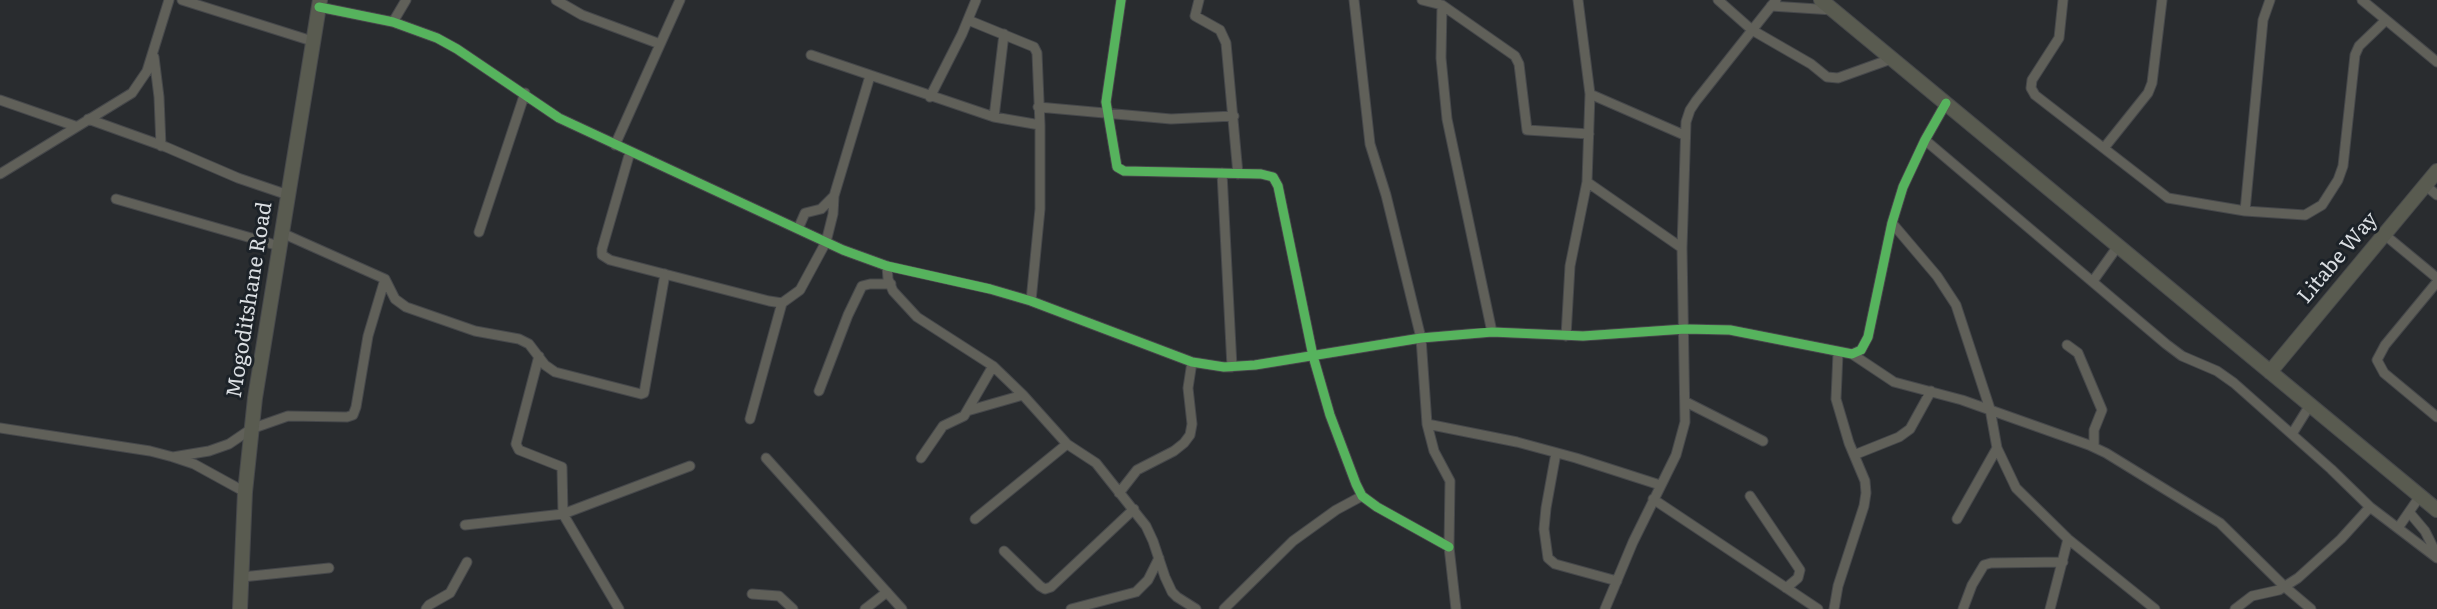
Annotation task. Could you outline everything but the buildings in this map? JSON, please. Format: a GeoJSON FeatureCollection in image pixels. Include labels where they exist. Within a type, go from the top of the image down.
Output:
{"type":"FeatureCollection","features":[{"type":"Feature","properties":{"kind":"main road"},"geometry":{"type":"LineString","coordinates":[[1821,0],[2437,510]]}},
{"type":"Feature","properties":{"kind":"main road","name":"Mogoditshane Road"},"geometry":{"type":"LineString","coordinates":[[240,609],[245,492],[251,429],[260,361],[319,4]]}},
{"type":"Feature","properties":{"kind":"main road","name":"Litabe Way"},"geometry":{"type":"LineString","coordinates":[[2270,372],[2437,171]]}},
{"type":"Feature","properties":{"kind":"street"},"geometry":{"type":"LineString","coordinates":[[0,174],[132,93],[147,71],[169,0]]}},
{"type":"Feature","properties":{"kind":"street"},"geometry":{"type":"LineString","coordinates":[[182,0],[312,41]]}},
{"type":"Feature","properties":{"kind":"street"},"geometry":{"type":"LineString","coordinates":[[393,22],[406,0]]}},
{"type":"Feature","properties":{"kind":"street"},"geometry":{"type":"LineString","coordinates":[[556,0],[582,15],[660,44]]}},
{"type":"Feature","properties":{"kind":"street"},"geometry":{"type":"LineString","coordinates":[[615,145],[680,0]]}},
{"type":"Feature","properties":{"kind":"street"},"geometry":{"type":"LineString","coordinates":[[930,97],[976,0]]}},
{"type":"Feature","properties":{"kind":"street"},"geometry":{"type":"LineString","coordinates":[[1121,0],[1106,95],[1117,167],[1120,170],[1268,175],[1276,181],[1313,356],[1330,415],[1362,496],[1393,518],[1449,548]]}},
{"type":"Feature","properties":{"kind":"street"},"geometry":{"type":"LineString","coordinates":[[1199,0],[1195,13],[1196,18],[1220,30],[1224,37],[1234,116],[1238,174]]}},
{"type":"Feature","properties":{"kind":"street"},"geometry":{"type":"LineString","coordinates":[[1354,0],[1370,144],[1386,195],[1421,338],[1427,424],[1434,451],[1450,481],[1449,548],[1456,609]]}},
{"type":"Feature","properties":{"kind":"street"},"geometry":{"type":"LineString","coordinates":[[1422,0],[1442,5],[1517,58],[1527,130],[1589,134]]}},
{"type":"Feature","properties":{"kind":"street"},"geometry":{"type":"LineString","coordinates":[[1566,336],[1570,266],[1587,182],[1589,134],[1590,94],[1578,0]]}},
{"type":"Feature","properties":{"kind":"street"},"geometry":{"type":"LineString","coordinates":[[1718,0],[1752,30],[1833,78],[1891,58]]}},
{"type":"Feature","properties":{"kind":"street"},"geometry":{"type":"LineString","coordinates":[[2063,0],[2059,38],[2032,80],[2031,88],[2036,94],[2168,198],[2245,211],[2305,215],[2322,205],[2331,194],[2343,166],[2355,55],[2359,46],[2386,20]]}},
{"type":"Feature","properties":{"kind":"street"},"geometry":{"type":"LineString","coordinates":[[2104,148],[2148,93],[2152,83],[2163,0]]}},
{"type":"Feature","properties":{"kind":"street"},"geometry":{"type":"LineString","coordinates":[[2245,211],[2263,20],[2270,0]]}},
{"type":"Feature","properties":{"kind":"street"},"geometry":{"type":"LineString","coordinates":[[2362,0],[2436,61]]}},
{"type":"Feature","properties":{"kind":"street"},"geometry":{"type":"LineString","coordinates":[[1605,609],[1681,440],[1686,402],[1682,248],[1684,135],[1690,110],[1773,3],[1833,10]]}},
{"type":"Feature","properties":{"kind":"street"},"geometry":{"type":"LineString","coordinates":[[319,4],[393,22],[437,38],[525,93],[559,118],[826,242],[887,266],[990,289],[1031,301],[1192,362],[1232,367],[1421,338],[1492,332],[1566,336],[1730,330],[1852,354],[1861,350],[1868,337],[1892,223],[1903,187],[1925,140],[1946,104]]}},
{"type":"Feature","properties":{"kind":"street"},"geometry":{"type":"LineString","coordinates":[[1442,5],[1441,58],[1444,98],[1492,332]]}},
{"type":"Feature","properties":{"kind":"street"},"geometry":{"type":"LineString","coordinates":[[968,20],[1029,43],[1037,53],[1040,209],[1031,301]]}},
{"type":"Feature","properties":{"kind":"street"},"geometry":{"type":"LineString","coordinates":[[994,117],[1004,34]]}},
{"type":"Feature","properties":{"kind":"street"},"geometry":{"type":"LineString","coordinates":[[153,52],[159,97],[161,146]]}},
{"type":"Feature","properties":{"kind":"street"},"geometry":{"type":"LineString","coordinates":[[810,55],[994,117],[1040,125]]}},
{"type":"Feature","properties":{"kind":"street"},"geometry":{"type":"LineString","coordinates":[[750,419],[782,303],[800,290],[826,242],[833,214],[834,196],[870,76]]}},
{"type":"Feature","properties":{"kind":"street"},"geometry":{"type":"LineString","coordinates":[[479,232],[525,93]]}},
{"type":"Feature","properties":{"kind":"street"},"geometry":{"type":"LineString","coordinates":[[1590,94],[1684,135]]}},
{"type":"Feature","properties":{"kind":"street"},"geometry":{"type":"LineString","coordinates":[[0,100],[75,126]]}},
{"type":"Feature","properties":{"kind":"street"},"geometry":{"type":"LineString","coordinates":[[1038,107],[1171,119],[1234,116]]}},
{"type":"Feature","properties":{"kind":"street"},"geometry":{"type":"LineString","coordinates":[[88,119],[238,178],[288,195]]}},
{"type":"Feature","properties":{"kind":"street"},"geometry":{"type":"LineString","coordinates":[[1925,140],[2166,344],[2182,356],[2226,376],[2331,469],[2370,507],[2437,556]]}},
{"type":"Feature","properties":{"kind":"street"},"geometry":{"type":"LineString","coordinates":[[630,152],[602,255],[610,260],[782,303]]}},
{"type":"Feature","properties":{"kind":"street"},"geometry":{"type":"LineString","coordinates":[[1222,173],[1232,367]]}},
{"type":"Feature","properties":{"kind":"street"},"geometry":{"type":"LineString","coordinates":[[1587,182],[1682,248]]}},
{"type":"Feature","properties":{"kind":"street"},"geometry":{"type":"LineString","coordinates":[[2425,185],[2437,195]]}},
{"type":"Feature","properties":{"kind":"street"},"geometry":{"type":"LineString","coordinates":[[798,229],[805,213],[821,209],[834,196]]}},
{"type":"Feature","properties":{"kind":"street"},"geometry":{"type":"LineString","coordinates":[[116,199],[280,240],[385,279],[395,299],[406,307],[475,331],[519,339],[529,344],[545,365],[555,372],[643,394],[665,274]]}},
{"type":"Feature","properties":{"kind":"street"},"geometry":{"type":"LineString","coordinates":[[1892,223],[1937,276],[1956,305],[1989,409],[1998,448],[2016,488],[2068,539],[2155,609]]}},
{"type":"Feature","properties":{"kind":"street"},"geometry":{"type":"LineString","coordinates":[[2385,235],[2437,280],[2385,345],[2377,360],[2384,373],[2437,417]]}},
{"type":"Feature","properties":{"kind":"street"},"geometry":{"type":"LineString","coordinates":[[2093,281],[2118,246]]}},
{"type":"Feature","properties":{"kind":"street"},"geometry":{"type":"LineString","coordinates":[[887,266],[891,284],[904,304],[924,322],[993,366],[1023,395],[1066,444],[1096,463],[1146,526],[1172,592],[1196,609]]}},
{"type":"Feature","properties":{"kind":"street"},"geometry":{"type":"LineString","coordinates":[[173,457],[209,451],[229,444],[251,429],[288,416],[347,417],[355,412],[368,336],[385,279]]}},
{"type":"Feature","properties":{"kind":"street"},"geometry":{"type":"LineString","coordinates":[[819,391],[848,315],[862,286],[891,284]]}},
{"type":"Feature","properties":{"kind":"street"},"geometry":{"type":"LineString","coordinates":[[2067,345],[2078,354],[2102,410],[2094,430],[2094,447]]}},
{"type":"Feature","properties":{"kind":"street"},"geometry":{"type":"LineString","coordinates":[[1834,609],[1838,586],[1864,506],[1866,493],[1865,481],[1836,399],[1839,353]]}},
{"type":"Feature","properties":{"kind":"street"},"geometry":{"type":"LineString","coordinates":[[1852,354],[1894,382],[1989,409],[2094,447],[2220,523],[2285,587],[2311,609]]}},
{"type":"Feature","properties":{"kind":"street"},"geometry":{"type":"LineString","coordinates":[[539,356],[516,444],[519,450],[562,467],[563,514],[619,609]]}},
{"type":"Feature","properties":{"kind":"street"},"geometry":{"type":"LineString","coordinates":[[1119,493],[1137,470],[1174,450],[1190,435],[1192,424],[1188,388],[1192,362]]}},
{"type":"Feature","properties":{"kind":"street"},"geometry":{"type":"LineString","coordinates":[[921,458],[943,426],[960,419],[967,411],[993,366]]}},
{"type":"Feature","properties":{"kind":"street"},"geometry":{"type":"LineString","coordinates":[[1854,455],[1899,437],[1910,429],[1931,391]]}},
{"type":"Feature","properties":{"kind":"street"},"geometry":{"type":"LineString","coordinates":[[967,411],[1023,395]]}},
{"type":"Feature","properties":{"kind":"street"},"geometry":{"type":"LineString","coordinates":[[1686,402],[1763,441]]}},
{"type":"Feature","properties":{"kind":"street"},"geometry":{"type":"LineString","coordinates":[[2292,434],[2310,405]]}},
{"type":"Feature","properties":{"kind":"street"},"geometry":{"type":"LineString","coordinates":[[1427,424],[1476,433],[1556,453],[1660,485]]}},
{"type":"Feature","properties":{"kind":"street"},"geometry":{"type":"LineString","coordinates":[[0,428],[150,451],[173,457],[194,464],[245,492]]}},
{"type":"Feature","properties":{"kind":"street"},"geometry":{"type":"LineString","coordinates":[[975,519],[1066,444]]}},
{"type":"Feature","properties":{"kind":"street"},"geometry":{"type":"LineString","coordinates":[[1957,519],[1998,448]]}},
{"type":"Feature","properties":{"kind":"street"},"geometry":{"type":"LineString","coordinates":[[1556,453],[1544,528],[1548,558],[1555,564],[1617,581]]}},
{"type":"Feature","properties":{"kind":"street"},"geometry":{"type":"LineString","coordinates":[[766,458],[902,609]]}},
{"type":"Feature","properties":{"kind":"street"},"geometry":{"type":"LineString","coordinates":[[465,525],[563,514],[690,466]]}},
{"type":"Feature","properties":{"kind":"street"},"geometry":{"type":"LineString","coordinates":[[1224,609],[1293,541],[1336,510],[1362,496]]}},
{"type":"Feature","properties":{"kind":"street"},"geometry":{"type":"LineString","coordinates":[[1750,496],[1800,570],[1798,578],[1786,588]]}},
{"type":"Feature","properties":{"kind":"street"},"geometry":{"type":"LineString","coordinates":[[2398,528],[2420,496]]}},
{"type":"Feature","properties":{"kind":"street"},"geometry":{"type":"LineString","coordinates":[[1653,500],[1818,609]]}},
{"type":"Feature","properties":{"kind":"street"},"geometry":{"type":"LineString","coordinates":[[2235,609],[2252,596],[2285,587],[2329,551],[2370,507]]}},
{"type":"Feature","properties":{"kind":"street"},"geometry":{"type":"LineString","coordinates":[[1004,550],[1045,589],[1051,587],[1134,509]]}},
{"type":"Feature","properties":{"kind":"street"},"geometry":{"type":"LineString","coordinates":[[2409,512],[2425,531],[2437,556]]}},
{"type":"Feature","properties":{"kind":"street"},"geometry":{"type":"LineString","coordinates":[[2050,609],[2068,539]]}},
{"type":"Feature","properties":{"kind":"street"},"geometry":{"type":"LineString","coordinates":[[1071,609],[1136,592],[1148,580],[1159,558]]}},
{"type":"Feature","properties":{"kind":"street"},"geometry":{"type":"LineString","coordinates":[[426,609],[450,593],[467,562]]}},
{"type":"Feature","properties":{"kind":"street"},"geometry":{"type":"LineString","coordinates":[[1963,609],[1972,585],[1984,565],[2063,562]]}},
{"type":"Feature","properties":{"kind":"street"},"geometry":{"type":"LineString","coordinates":[[242,577],[328,568]]}},
{"type":"Feature","properties":{"kind":"street"},"geometry":{"type":"LineString","coordinates":[[865,609],[886,592]]}},
{"type":"Feature","properties":{"kind":"street"},"geometry":{"type":"LineString","coordinates":[[752,594],[779,596],[793,609]]}},
{"type":"Feature","properties":{"kind":"cycle path"},"geometry":{"type":"LineString","coordinates":[[1121,0],[1106,102],[1117,167],[1124,171],[1261,174],[1273,177],[1278,186],[1313,356],[1330,415],[1356,484],[1362,496],[1377,507],[1449,547]]}},
{"type":"Feature","properties":{"kind":"cycle path"},"geometry":{"type":"LineString","coordinates":[[319,7],[393,22],[437,38],[559,118],[843,250],[887,266],[990,289],[1031,301],[1192,362],[1224,367],[1255,365],[1421,338],[1492,332],[1583,336],[1685,329],[1730,330],[1852,354],[1861,350],[1868,337],[1892,223],[1903,187],[1925,140],[1946,103]]}}]}
